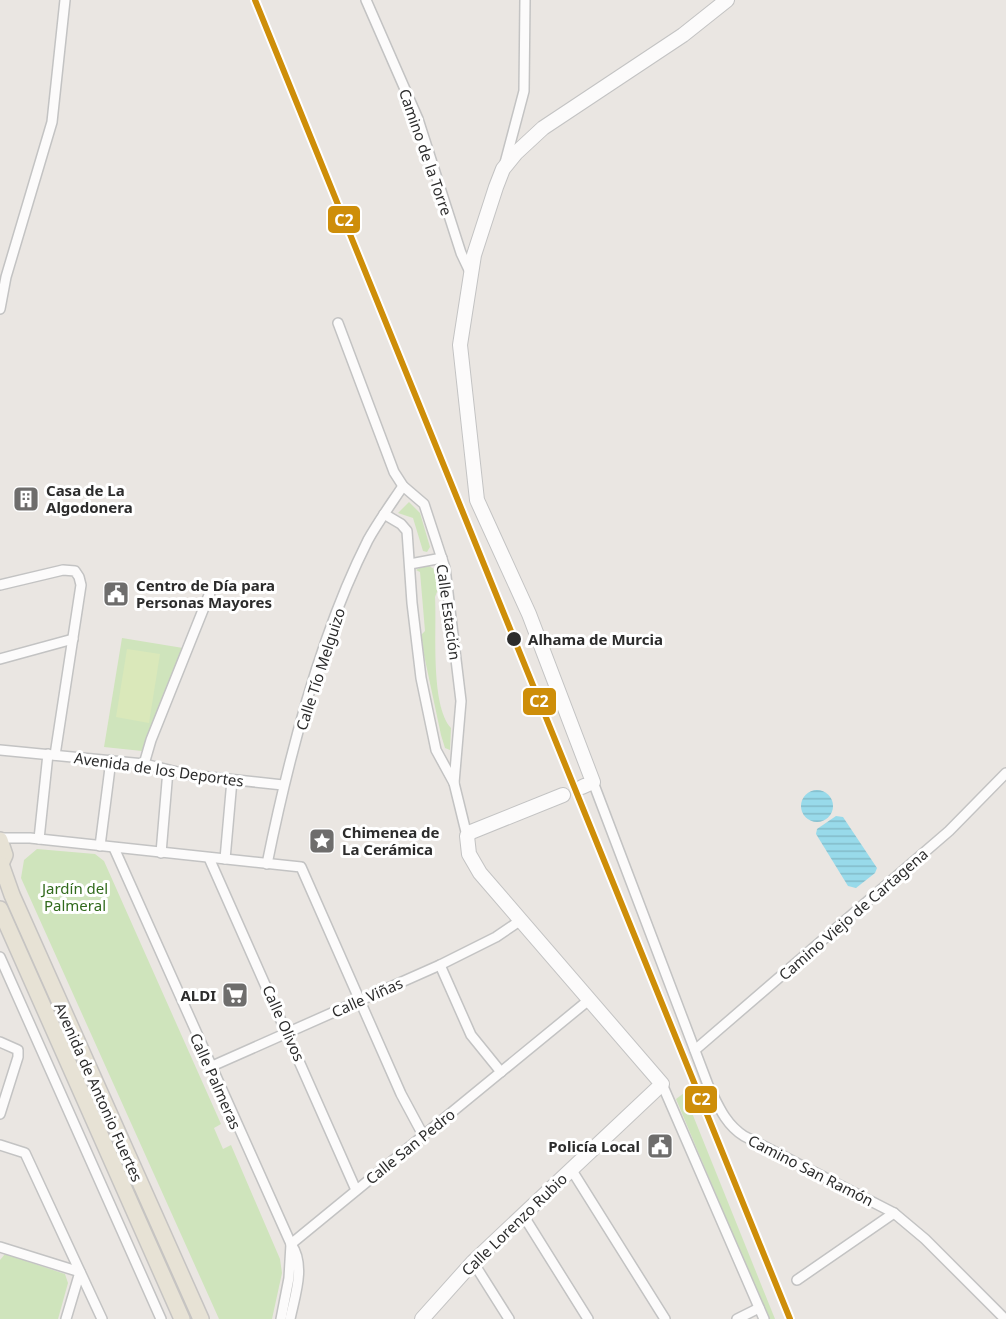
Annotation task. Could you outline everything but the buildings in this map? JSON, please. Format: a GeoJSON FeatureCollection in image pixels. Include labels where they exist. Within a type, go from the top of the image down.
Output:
{"type":"FeatureCollection","features":[{"type":"Feature","properties":{"kind":"main road"},"geometry":{"type":"LineString","coordinates":[[588,784],[529,614],[477,500],[460,345],[470,272],[503,169],[522,146],[543,128],[683,35],[727,0]]}},
{"type":"Feature","properties":{"kind":"main road"},"geometry":{"type":"LineString","coordinates":[[467,837],[481,827],[563,795]]}},
{"type":"Feature","properties":{"kind":"main road","name":"Calle Estación"},"geometry":{"type":"LineString","coordinates":[[467,837],[469,854],[480,873],[662,1084]]}},
{"type":"Feature","properties":{"kind":"main road","name":"Avenida de Antonio Fuertes"},"geometry":{"type":"LineString","coordinates":[[1,853],[15,903],[201,1319]]}},
{"type":"Feature","properties":{"kind":"main road","name":"Avenida de Antonio Fuertes"},"geometry":{"type":"LineString","coordinates":[[0,909],[182,1319]]}},
{"type":"Feature","properties":{"kind":"main road","name":"Calle Lorenzo Rubio"},"geometry":{"type":"LineString","coordinates":[[422,1319],[473,1262],[662,1084]]}},
{"type":"Feature","properties":{"kind":"street"},"geometry":{"type":"LineString","coordinates":[[0,309],[6,277],[52,122],[65,0]]}},
{"type":"Feature","properties":{"kind":"street","name":"Camino de la Torre"},"geometry":{"type":"LineString","coordinates":[[366,0],[418,119],[461,253],[470,272]]}},
{"type":"Feature","properties":{"kind":"street"},"geometry":{"type":"LineString","coordinates":[[503,169],[524,91],[525,0]]}},
{"type":"Feature","properties":{"kind":"street","name":"Calle Estación"},"geometry":{"type":"LineString","coordinates":[[338,323],[394,471],[403,486],[424,504],[442,558],[461,701],[454,783]]}},
{"type":"Feature","properties":{"kind":"street","name":"Calle Tío Melguizo"},"geometry":{"type":"LineString","coordinates":[[267,864],[283,785],[323,652],[368,540],[403,486]]}},
{"type":"Feature","properties":{"kind":"street","name":"Calle Estación"},"geometry":{"type":"LineString","coordinates":[[384,514],[401,524],[407,531],[421,678],[436,750],[454,783],[467,837]]}},
{"type":"Feature","properties":{"kind":"street"},"geometry":{"type":"LineString","coordinates":[[410,564],[442,558]]}},
{"type":"Feature","properties":{"kind":"street"},"geometry":{"type":"LineString","coordinates":[[0,585],[63,570],[77,573],[81,585],[35,839]]}},
{"type":"Feature","properties":{"kind":"street"},"geometry":{"type":"LineString","coordinates":[[144,764],[151,740],[211,590]]}},
{"type":"Feature","properties":{"kind":"street"},"geometry":{"type":"LineString","coordinates":[[0,659],[73,639]]}},
{"type":"Feature","properties":{"kind":"street","name":"Avenida de los Deportes"},"geometry":{"type":"LineString","coordinates":[[0,750],[144,764],[232,780],[283,785]]}},
{"type":"Feature","properties":{"kind":"street"},"geometry":{"type":"LineString","coordinates":[[100,846],[111,760]]}},
{"type":"Feature","properties":{"kind":"street"},"geometry":{"type":"LineString","coordinates":[[161,853],[168,770]]}},
{"type":"Feature","properties":{"kind":"street","name":"Camino Viejo de Cartagena"},"geometry":{"type":"LineString","coordinates":[[695,1050],[949,831],[1006,773]]}},
{"type":"Feature","properties":{"kind":"street"},"geometry":{"type":"LineString","coordinates":[[225,860],[232,780]]}},
{"type":"Feature","properties":{"kind":"street","name":"Camino San Ramón"},"geometry":{"type":"LineString","coordinates":[[588,784],[708,1085],[732,1129],[894,1213],[925,1239],[1005,1319]]}},
{"type":"Feature","properties":{"kind":"street"},"geometry":{"type":"LineString","coordinates":[[1,853],[35,839]]}},
{"type":"Feature","properties":{"kind":"street"},"geometry":{"type":"LineString","coordinates":[[1,853],[35,839],[301,867],[401,1094],[423,1135]]}},
{"type":"Feature","properties":{"kind":"street","name":"Calle Palmeras"},"geometry":{"type":"LineString","coordinates":[[114,848],[291,1244],[289,1278],[280,1319]]}},
{"type":"Feature","properties":{"kind":"street","name":"Calle Olivos"},"geometry":{"type":"LineString","coordinates":[[209,858],[288,1031],[356,1190]]}},
{"type":"Feature","properties":{"kind":"street","name":"Calle Viñas"},"geometry":{"type":"LineString","coordinates":[[210,1067],[440,965],[496,937],[521,920]]}},
{"type":"Feature","properties":{"kind":"street"},"geometry":{"type":"LineString","coordinates":[[0,957],[161,1319]]}},
{"type":"Feature","properties":{"kind":"street"},"geometry":{"type":"LineString","coordinates":[[440,965],[471,1035],[501,1072]]}},
{"type":"Feature","properties":{"kind":"street","name":"Calle San Pedro"},"geometry":{"type":"LineString","coordinates":[[291,1244],[590,999]]}},
{"type":"Feature","properties":{"kind":"street"},"geometry":{"type":"LineString","coordinates":[[0,1042],[18,1050],[0,1114]]}},
{"type":"Feature","properties":{"kind":"street"},"geometry":{"type":"LineString","coordinates":[[662,1084],[764,1319]]}},
{"type":"Feature","properties":{"kind":"street"},"geometry":{"type":"LineString","coordinates":[[0,1145],[25,1153],[102,1319]]}},
{"type":"Feature","properties":{"kind":"street"},"geometry":{"type":"LineString","coordinates":[[571,1169],[665,1319]]}},
{"type":"Feature","properties":{"kind":"street"},"geometry":{"type":"LineString","coordinates":[[797,1280],[894,1213]]}},
{"type":"Feature","properties":{"kind":"street"},"geometry":{"type":"LineString","coordinates":[[523,1215],[588,1319]]}},
{"type":"Feature","properties":{"kind":"street"},"geometry":{"type":"LineString","coordinates":[[290,1319],[299,1263],[297,1253],[291,1244]]}},
{"type":"Feature","properties":{"kind":"street"},"geometry":{"type":"LineString","coordinates":[[0,1247],[80,1272]]}},
{"type":"Feature","properties":{"kind":"street"},"geometry":{"type":"LineString","coordinates":[[473,1262],[509,1319]]}},
{"type":"Feature","properties":{"kind":"street"},"geometry":{"type":"LineString","coordinates":[[66,1319],[80,1272]]}},
{"type":"Feature","properties":{"kind":"street"},"geometry":{"type":"LineString","coordinates":[[737,1319],[759,1308]]}},
{"type":"Feature","properties":{"kind":"green space"},"geometry":{"type":"Polygon","coordinates":[[[409,502],[420,513],[430,547],[427,552],[423,551],[413,518],[398,513],[409,502]]]}},
{"type":"Feature","properties":{"kind":"green space"},"geometry":{"type":"Polygon","coordinates":[[[426,564],[434,569],[438,589],[435,597],[437,684],[444,717],[451,728],[450,750],[445,748],[441,735],[420,636],[425,631],[420,572],[416,570],[426,564]]]}},
{"type":"Feature","properties":{"kind":"green space"},"geometry":{"type":"Polygon","coordinates":[[[122,638],[183,648],[142,751],[104,747],[122,638]]]}},
{"type":"Feature","properties":{"kind":"green space"},"geometry":{"type":"Polygon","coordinates":[[[127,649],[160,654],[149,723],[116,717],[127,649]]]}},
{"type":"Feature","properties":{"kind":"green space","name":"Jardín del Palmeral"},"geometry":{"type":"Polygon","coordinates":[[[37,849],[95,854],[104,861],[221,1124],[214,1128],[223,1149],[231,1145],[280,1259],[282,1273],[272,1319],[219,1319],[21,878],[24,860],[37,849]]]}},
{"type":"Feature","properties":{"kind":"green space"},"geometry":{"type":"Polygon","coordinates":[[[684,1093],[775,1319],[768,1319],[676,1099],[684,1093]]]}},
{"type":"Feature","properties":{"kind":"green space"},"geometry":{"type":"Polygon","coordinates":[[[5,1254],[65,1274],[68,1283],[58,1319],[0,1319],[0,1260],[5,1254]]]}},
{"type":"Feature","properties":{"kind":"water"},"geometry":{"type":"Polygon","coordinates":[[[817,790],[828,795],[833,806],[828,817],[817,822],[806,817],[801,806],[806,795],[817,790]]]}},
{"type":"Feature","properties":{"kind":"water"},"geometry":{"type":"Polygon","coordinates":[[[836,816],[843,817],[877,868],[875,873],[856,888],[848,886],[816,834],[817,829],[836,816]]]}},
{"type":"Feature","properties":{"kind":"transit line","name":"C2"},"geometry":{"type":"LineString","coordinates":[[255,0],[790,1319]]}},
{"type":"Feature","properties":{"kind":"place","name":"Casa de La Algodonera"},"geometry":{"type":"Point","coordinates":[26,499]}},
{"type":"Feature","properties":{"kind":"place","name":"Centro de Día para Personas Mayores"},"geometry":{"type":"Point","coordinates":[116,594]}},
{"type":"Feature","properties":{"kind":"place","name":"Alhama de Murcia"},"geometry":{"type":"Point","coordinates":[514,639]}},
{"type":"Feature","properties":{"kind":"place","name":"Chimenea de La Cerámica"},"geometry":{"type":"Point","coordinates":[322,841]}},
{"type":"Feature","properties":{"kind":"place","name":"ALDI"},"geometry":{"type":"Point","coordinates":[235,995]}},
{"type":"Feature","properties":{"kind":"place","name":"Policía Local"},"geometry":{"type":"Point","coordinates":[660,1146]}}]}
